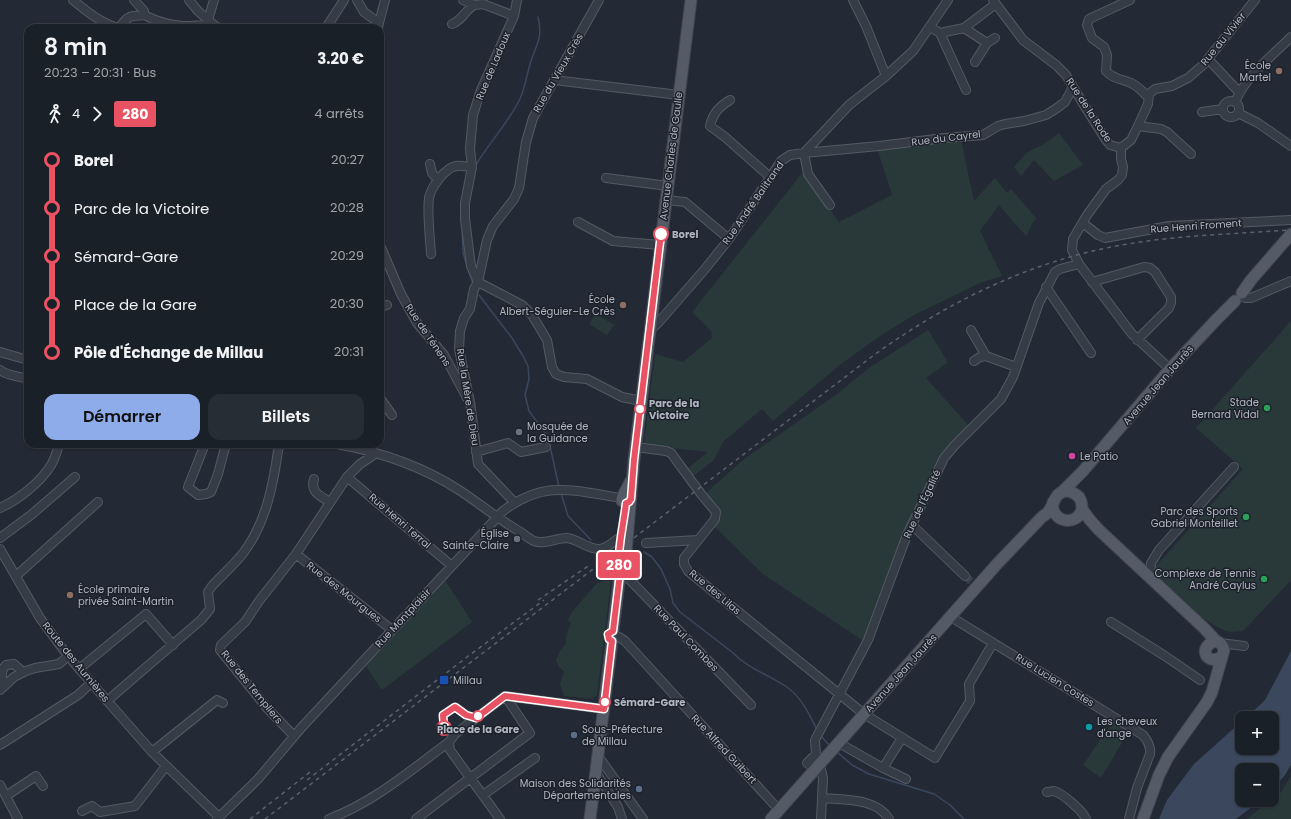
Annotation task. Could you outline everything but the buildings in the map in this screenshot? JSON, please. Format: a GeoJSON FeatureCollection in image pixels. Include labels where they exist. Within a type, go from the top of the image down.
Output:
{"type":"FeatureCollection","features":[{"type":"Feature","properties":{"kind":"main road","name":"Avenue Charles de Gaulle"},"geometry":{"type":"LineString","coordinates":[[620,573],[618,564],[636,447],[690,0]]}},
{"type":"Feature","properties":{"kind":"main road","name":"Avenue Jean Jaurès"},"geometry":{"type":"LineString","coordinates":[[1061,493],[1083,471],[1170,369],[1216,320],[1241,297],[1251,280],[1289,238]]}},
{"type":"Feature","properties":{"kind":"main road"},"geometry":{"type":"LineString","coordinates":[[1078,497],[1083,471]]}},
{"type":"Feature","properties":{"kind":"main road"},"geometry":{"type":"LineString","coordinates":[[1071,492],[1078,497],[1082,502],[1082,509],[1078,516],[1073,520],[1067,521],[1059,518],[1054,511],[1053,502],[1056,496],[1061,493],[1071,492]]}},
{"type":"Feature","properties":{"kind":"main road"},"geometry":{"type":"LineString","coordinates":[[590,819],[615,636],[620,573],[625,558],[627,498]]}},
{"type":"Feature","properties":{"kind":"main road","name":"Avenue Jean Jaurès"},"geometry":{"type":"LineString","coordinates":[[771,819],[951,617],[975,585],[1041,518],[1048,513],[1053,502]]}},
{"type":"Feature","properties":{"kind":"main road"},"geometry":{"type":"LineString","coordinates":[[1082,509],[1099,530],[1204,628],[1214,644]]}},
{"type":"Feature","properties":{"kind":"main road","name":"Avenue Jean Jaurès"},"geometry":{"type":"LineString","coordinates":[[1032,527],[1059,518]]}},
{"type":"Feature","properties":{"kind":"main road"},"geometry":{"type":"LineString","coordinates":[[1073,520],[1090,529],[1140,572],[1214,644],[1223,648],[1219,658],[1212,692],[1207,702],[1168,757],[1159,775],[1143,819]]}},
{"type":"Feature","properties":{"kind":"main road"},"geometry":{"type":"LineString","coordinates":[[1214,644],[1206,653],[1207,656],[1219,658]]}},
{"type":"Feature","properties":{"kind":"street"},"geometry":{"type":"LineString","coordinates":[[73,0],[96,17],[109,24]]}},
{"type":"Feature","properties":{"kind":"street"},"geometry":{"type":"LineString","coordinates":[[134,0],[144,11],[144,15]]}},
{"type":"Feature","properties":{"kind":"street"},"geometry":{"type":"LineString","coordinates":[[189,0],[198,11],[214,24]]}},
{"type":"Feature","properties":{"kind":"street"},"geometry":{"type":"LineString","coordinates":[[214,0],[214,24]]}},
{"type":"Feature","properties":{"kind":"street"},"geometry":{"type":"LineString","coordinates":[[329,24],[344,0]]}},
{"type":"Feature","properties":{"kind":"street"},"geometry":{"type":"LineString","coordinates":[[357,0],[364,12],[378,24]]}},
{"type":"Feature","properties":{"kind":"street"},"geometry":{"type":"LineString","coordinates":[[379,24],[385,0]]}},
{"type":"Feature","properties":{"kind":"street"},"geometry":{"type":"LineString","coordinates":[[463,0],[474,5]]}},
{"type":"Feature","properties":{"kind":"street","name":"Rue de Ladoux"},"geometry":{"type":"LineString","coordinates":[[478,282],[471,266],[465,219],[472,167],[470,149],[473,115],[481,90],[514,16],[517,0]]}},
{"type":"Feature","properties":{"kind":"street","name":"Rue du Vieux Crès"},"geometry":{"type":"LineString","coordinates":[[478,282],[487,240],[493,226],[514,199],[519,188],[526,142],[533,118],[598,0]]}},
{"type":"Feature","properties":{"kind":"street"},"geometry":{"type":"LineString","coordinates":[[853,0],[866,26],[886,76]]}},
{"type":"Feature","properties":{"kind":"street","name":"Rue André Balitrand"},"geometry":{"type":"LineString","coordinates":[[650,330],[705,269],[729,239],[781,161],[790,155],[804,152],[849,105],[886,76],[913,51],[948,0]]}},
{"type":"Feature","properties":{"kind":"street"},"geometry":{"type":"LineString","coordinates":[[1130,0],[1089,19],[1087,24],[1092,38],[1104,47],[1107,55],[1106,71],[1109,75],[1132,83],[1139,88],[1148,97],[1148,104],[1131,140],[1121,148],[1123,167],[1122,175],[1106,189],[1083,223],[1072,243],[1074,256],[1079,264],[1137,340],[1170,369]]}},
{"type":"Feature","properties":{"kind":"street","name":"Rue du Vivier"},"geometry":{"type":"LineString","coordinates":[[1148,97],[1155,89],[1172,86],[1188,78],[1208,59],[1255,0]]}},
{"type":"Feature","properties":{"kind":"street"},"geometry":{"type":"LineString","coordinates":[[930,28],[940,33],[964,28],[993,3]]}},
{"type":"Feature","properties":{"kind":"street","name":"Rue de la Rode"},"geometry":{"type":"LineString","coordinates":[[993,3],[1023,40],[1056,65],[1066,75],[1110,145],[1121,148]]}},
{"type":"Feature","properties":{"kind":"street"},"geometry":{"type":"LineString","coordinates":[[452,24],[460,21],[467,9],[474,5],[483,4],[514,16]]}},
{"type":"Feature","properties":{"kind":"street"},"geometry":{"type":"LineString","coordinates":[[123,24],[130,16],[144,15],[162,22],[173,24]]}},
{"type":"Feature","properties":{"kind":"street"},"geometry":{"type":"LineString","coordinates":[[964,28],[987,43]]}},
{"type":"Feature","properties":{"kind":"street"},"geometry":{"type":"LineString","coordinates":[[940,33],[966,90]]}},
{"type":"Feature","properties":{"kind":"street"},"geometry":{"type":"LineString","coordinates":[[975,62],[987,43],[995,38]]}},
{"type":"Feature","properties":{"kind":"street"},"geometry":{"type":"LineString","coordinates":[[1235,102],[1239,92],[1258,69],[1291,38]]}},
{"type":"Feature","properties":{"kind":"street"},"geometry":{"type":"LineString","coordinates":[[1208,59],[1239,92]]}},
{"type":"Feature","properties":{"kind":"street"},"geometry":{"type":"LineString","coordinates":[[554,80],[679,95]]}},
{"type":"Feature","properties":{"kind":"street","name":"Rue du Cayrel"},"geometry":{"type":"LineString","coordinates":[[804,152],[983,135],[998,126],[1046,115],[1065,102],[1073,87]]}},
{"type":"Feature","properties":{"kind":"street"},"geometry":{"type":"LineString","coordinates":[[730,100],[716,110],[712,117],[710,126],[725,137],[770,177]]}},
{"type":"Feature","properties":{"kind":"street"},"geometry":{"type":"LineString","coordinates":[[1223,109],[1227,102],[1235,102]]}},
{"type":"Feature","properties":{"kind":"street"},"geometry":{"type":"LineString","coordinates":[[1223,109],[1225,114],[1229,117],[1234,116],[1238,113],[1239,107],[1235,102]]}},
{"type":"Feature","properties":{"kind":"street"},"geometry":{"type":"LineString","coordinates":[[1202,112],[1223,109]]}},
{"type":"Feature","properties":{"kind":"street"},"geometry":{"type":"LineString","coordinates":[[1238,113],[1258,123],[1291,146]]}},
{"type":"Feature","properties":{"kind":"street"},"geometry":{"type":"LineString","coordinates":[[1138,126],[1161,129],[1167,132],[1191,154]]}},
{"type":"Feature","properties":{"kind":"street"},"geometry":{"type":"LineString","coordinates":[[804,152],[808,174],[830,205]]}},
{"type":"Feature","properties":{"kind":"street"},"geometry":{"type":"LineString","coordinates":[[430,164],[432,173],[438,180]]}},
{"type":"Feature","properties":{"kind":"street"},"geometry":{"type":"LineString","coordinates":[[431,254],[429,197],[438,180],[445,172],[456,166],[472,167]]}},
{"type":"Feature","properties":{"kind":"street"},"geometry":{"type":"LineString","coordinates":[[606,178],[668,186]]}},
{"type":"Feature","properties":{"kind":"street"},"geometry":{"type":"LineString","coordinates":[[666,200],[685,202],[729,239]]}},
{"type":"Feature","properties":{"kind":"street","name":"Rue Henri Froment"},"geometry":{"type":"LineString","coordinates":[[1083,223],[1104,238],[1169,226],[1291,220]]}},
{"type":"Feature","properties":{"kind":"street"},"geometry":{"type":"LineString","coordinates":[[578,222],[613,241],[660,246]]}},
{"type":"Feature","properties":{"kind":"street","name":"Rue de Ténens"},"geometry":{"type":"LineString","coordinates":[[384,254],[401,294],[417,323],[444,355],[467,400],[470,402]]}},
{"type":"Feature","properties":{"kind":"street","name":"Rue de l'Égalité"},"geometry":{"type":"LineString","coordinates":[[818,767],[807,763],[816,754],[815,740],[868,640],[907,535],[944,458],[1001,398],[1013,377],[1046,287],[1055,272],[1060,269],[1079,264]]}},
{"type":"Feature","properties":{"kind":"street"},"geometry":{"type":"LineString","coordinates":[[1092,282],[1144,267],[1150,268],[1155,272],[1171,297],[1171,303],[1169,308],[1137,340]]}},
{"type":"Feature","properties":{"kind":"street"},"geometry":{"type":"LineString","coordinates":[[1241,297],[1251,298],[1291,281]]}},
{"type":"Feature","properties":{"kind":"street"},"geometry":{"type":"LineString","coordinates":[[478,282],[522,305],[532,315],[547,340],[552,367],[556,374],[564,377],[586,379],[622,397],[641,400]]}},
{"type":"Feature","properties":{"kind":"street","name":"Rue la Mère de Dieu"},"geometry":{"type":"LineString","coordinates":[[478,282],[474,289],[470,309],[464,318],[460,331],[459,349],[470,402],[478,464],[514,502]]}},
{"type":"Feature","properties":{"kind":"street"},"geometry":{"type":"LineString","coordinates":[[1046,287],[1091,353]]}},
{"type":"Feature","properties":{"kind":"street"},"geometry":{"type":"LineString","coordinates":[[971,330],[986,356]]}},
{"type":"Feature","properties":{"kind":"street"},"geometry":{"type":"LineString","coordinates":[[0,352],[24,359]]}},
{"type":"Feature","properties":{"kind":"street"},"geometry":{"type":"LineString","coordinates":[[974,361],[980,357],[986,356],[1016,367]]}},
{"type":"Feature","properties":{"kind":"street"},"geometry":{"type":"LineString","coordinates":[[0,370],[4,374],[24,378]]}},
{"type":"Feature","properties":{"kind":"street"},"geometry":{"type":"LineString","coordinates":[[384,404],[392,415]]}},
{"type":"Feature","properties":{"kind":"street"},"geometry":{"type":"LineString","coordinates":[[476,452],[508,443],[521,452],[546,447]]}},
{"type":"Feature","properties":{"kind":"street","name":"Rue des Lilas"},"geometry":{"type":"LineString","coordinates":[[636,447],[671,453],[693,484],[716,512],[715,519],[684,558],[684,564],[688,571],[864,714],[935,758],[970,701],[969,684],[993,643]]}},
{"type":"Feature","properties":{"kind":"street"},"geometry":{"type":"LineString","coordinates":[[0,513],[46,472],[52,464],[58,448]]}},
{"type":"Feature","properties":{"kind":"street"},"geometry":{"type":"LineString","coordinates":[[203,448],[188,487],[198,495],[211,492],[218,474],[225,448]]}},
{"type":"Feature","properties":{"kind":"street"},"geometry":{"type":"LineString","coordinates":[[107,701],[201,620],[210,609],[208,592],[243,553],[251,541],[260,522],[275,474],[278,448]]}},
{"type":"Feature","properties":{"kind":"street"},"geometry":{"type":"LineString","coordinates":[[296,554],[347,477],[360,464],[372,456],[369,448]]}},
{"type":"Feature","properties":{"kind":"street"},"geometry":{"type":"LineString","coordinates":[[369,448],[428,472],[458,489],[497,517],[535,541],[543,542],[568,538],[583,543],[591,548],[599,549],[605,547],[622,536]]}},
{"type":"Feature","properties":{"kind":"street"},"geometry":{"type":"LineString","coordinates":[[1150,577],[1151,563],[1159,550],[1234,467]]}},
{"type":"Feature","properties":{"kind":"street"},"geometry":{"type":"LineString","coordinates":[[0,538],[31,515],[76,477]]}},
{"type":"Feature","properties":{"kind":"street","name":"Rue Henri Terral"},"geometry":{"type":"LineString","coordinates":[[347,477],[452,566]]}},
{"type":"Feature","properties":{"kind":"street"},"geometry":{"type":"LineString","coordinates":[[314,479],[314,490],[318,495],[330,502]]}},
{"type":"Feature","properties":{"kind":"street","name":"Rue Montplaisir"},"geometry":{"type":"LineString","coordinates":[[218,818],[258,779],[294,736],[497,517],[514,502],[532,494],[554,489],[565,489],[627,498]]}},
{"type":"Feature","properties":{"kind":"street"},"geometry":{"type":"LineString","coordinates":[[0,508],[12,502]]}},
{"type":"Feature","properties":{"kind":"street"},"geometry":{"type":"LineString","coordinates":[[16,576],[98,502]]}},
{"type":"Feature","properties":{"kind":"street"},"geometry":{"type":"LineString","coordinates":[[912,525],[965,576]]}},
{"type":"Feature","properties":{"kind":"street"},"geometry":{"type":"LineString","coordinates":[[646,543],[698,540]]}},
{"type":"Feature","properties":{"kind":"street","name":"Route des Aumières"},"geometry":{"type":"LineString","coordinates":[[0,549],[40,618],[68,656],[152,752],[218,818]]}},
{"type":"Feature","properties":{"kind":"street","name":"Rue des Templiers"},"geometry":{"type":"LineString","coordinates":[[294,736],[267,708],[220,650],[221,645],[245,622],[259,601],[296,554]]}},
{"type":"Feature","properties":{"kind":"street","name":"Rue des Mourgues"},"geometry":{"type":"LineString","coordinates":[[296,554],[392,630]]}},
{"type":"Feature","properties":{"kind":"street"},"geometry":{"type":"LineString","coordinates":[[1139,566],[1151,563]]}},
{"type":"Feature","properties":{"kind":"street","name":"Rue Paul Combes"},"geometry":{"type":"LineString","coordinates":[[620,573],[627,577],[751,705]]}},
{"type":"Feature","properties":{"kind":"street"},"geometry":{"type":"LineString","coordinates":[[79,669],[146,614],[173,645]]}},
{"type":"Feature","properties":{"kind":"street","name":"Rue Lucien Costes"},"geometry":{"type":"LineString","coordinates":[[951,617],[1134,729],[1148,740],[1151,749],[1150,754],[1137,788],[1129,819]]}},
{"type":"Feature","properties":{"kind":"street"},"geometry":{"type":"LineString","coordinates":[[1111,622],[1200,680]]}},
{"type":"Feature","properties":{"kind":"street","name":"Rue Alfred Guibert"},"geometry":{"type":"LineString","coordinates":[[615,636],[625,641],[779,810]]}},
{"type":"Feature","properties":{"kind":"street"},"geometry":{"type":"LineString","coordinates":[[1214,644],[1244,646],[1219,658]]}},
{"type":"Feature","properties":{"kind":"street"},"geometry":{"type":"LineString","coordinates":[[2,688],[14,677],[23,672],[35,668],[59,664],[68,656]]}},
{"type":"Feature","properties":{"kind":"street"},"geometry":{"type":"LineString","coordinates":[[2,688],[1,672],[6,665],[14,664],[23,672]]}},
{"type":"Feature","properties":{"kind":"street"},"geometry":{"type":"LineString","coordinates":[[0,745],[78,695],[91,684]]}},
{"type":"Feature","properties":{"kind":"street"},"geometry":{"type":"LineString","coordinates":[[329,819],[377,795],[449,742],[455,734],[505,696],[604,709]]}},
{"type":"Feature","properties":{"kind":"street"},"geometry":{"type":"LineString","coordinates":[[416,819],[530,733],[505,696]]}},
{"type":"Feature","properties":{"kind":"street"},"geometry":{"type":"LineString","coordinates":[[152,752],[217,700],[223,703]]}},
{"type":"Feature","properties":{"kind":"street"},"geometry":{"type":"LineString","coordinates":[[883,768],[902,738]]}},
{"type":"Feature","properties":{"kind":"street"},"geometry":{"type":"LineString","coordinates":[[449,742],[450,750],[500,819]]}},
{"type":"Feature","properties":{"kind":"street"},"geometry":{"type":"LineString","coordinates":[[839,743],[906,779]]}},
{"type":"Feature","properties":{"kind":"street"},"geometry":{"type":"LineString","coordinates":[[598,756],[640,818]]}},
{"type":"Feature","properties":{"kind":"street"},"geometry":{"type":"LineString","coordinates":[[483,796],[534,758]]}},
{"type":"Feature","properties":{"kind":"street"},"geometry":{"type":"LineString","coordinates":[[82,811],[92,806],[100,812],[135,806],[166,766]]}},
{"type":"Feature","properties":{"kind":"street"},"geometry":{"type":"LineString","coordinates":[[818,767],[823,778],[821,819]]}},
{"type":"Feature","properties":{"kind":"street"},"geometry":{"type":"LineString","coordinates":[[596,773],[618,807],[622,819]]}},
{"type":"Feature","properties":{"kind":"street"},"geometry":{"type":"LineString","coordinates":[[6,796],[36,776],[43,786]]}},
{"type":"Feature","properties":{"kind":"street"},"geometry":{"type":"LineString","coordinates":[[0,785],[18,819]]}},
{"type":"Feature","properties":{"kind":"street"},"geometry":{"type":"LineString","coordinates":[[1047,792],[1055,791],[1082,812],[1086,819]]}},
{"type":"Feature","properties":{"kind":"street"},"geometry":{"type":"LineString","coordinates":[[823,798],[870,804],[886,814],[889,819]]}},
{"type":"Feature","properties":{"kind":"shaded area"},"geometry":{"type":"Polygon","coordinates":[[[1059,133],[1083,165],[1054,181],[1034,160],[1021,176],[1014,167],[1026,153],[1044,144],[1059,133]]]}},
{"type":"Feature","properties":{"kind":"shaded area","name":"Parc de la Victoire"},"geometry":{"type":"Polygon","coordinates":[[[961,140],[974,201],[995,178],[1007,193],[1011,189],[1036,218],[1026,236],[999,205],[980,231],[1002,276],[980,283],[914,315],[880,336],[841,364],[773,421],[762,409],[723,442],[714,460],[692,477],[687,469],[708,452],[644,444],[655,354],[683,362],[712,338],[711,331],[692,312],[803,172],[839,222],[892,195],[877,148],[961,140]]]}},
{"type":"Feature","properties":{"kind":"shaded area"},"geometry":{"type":"Polygon","coordinates":[[[596,314],[614,325],[607,335],[589,324],[596,314]]]}},
{"type":"Feature","properties":{"kind":"shaded area","name":"Parc des Sports Gabriel Monteillet"},"geometry":{"type":"Polygon","coordinates":[[[1291,321],[1291,580],[1245,629],[1242,631],[1226,631],[1215,626],[1202,617],[1158,576],[1154,565],[1157,565],[1243,469],[1196,428],[1291,321]]]}},
{"type":"Feature","properties":{"kind":"shaded area"},"geometry":{"type":"Polygon","coordinates":[[[928,330],[948,362],[926,378],[969,426],[938,460],[940,462],[865,642],[763,574],[714,526],[721,518],[720,511],[705,494],[743,460],[837,394],[869,368],[928,330]]]}},
{"type":"Feature","properties":{"kind":"shaded area"},"geometry":{"type":"Polygon","coordinates":[[[445,580],[472,622],[382,690],[366,666],[445,580]]]}},
{"type":"Feature","properties":{"kind":"shaded area"},"geometry":{"type":"Polygon","coordinates":[[[611,581],[597,695],[592,699],[564,696],[560,684],[564,671],[559,667],[556,661],[560,651],[566,644],[566,637],[571,622],[568,621],[572,612],[597,583],[611,581]]]}},
{"type":"Feature","properties":{"kind":"shaded area"},"geometry":{"type":"Polygon","coordinates":[[[1113,721],[1129,731],[1101,778],[1083,765],[1113,721]]]}},
{"type":"Feature","properties":{"kind":"shaded area"},"geometry":{"type":"Polygon","coordinates":[[[1291,776],[1291,819],[1247,819],[1262,807],[1279,807],[1279,793],[1291,776]]]}},
{"type":"Feature","properties":{"kind":"water"},"geometry":{"type":"Polygon","coordinates":[[[1291,651],[1291,765],[1279,782],[1279,763],[1235,763],[1235,807],[1252,807],[1236,819],[1159,819],[1167,800],[1194,764],[1235,727],[1235,755],[1279,755],[1279,711],[1253,711],[1265,700],[1291,651]]]}},
{"type":"Feature","properties":{"kind":"waterway"},"geometry":{"type":"LineString","coordinates":[[475,166],[520,99],[539,40],[540,30],[538,17]]}},
{"type":"Feature","properties":{"kind":"waterway"},"geometry":{"type":"LineString","coordinates":[[462,222],[463,253],[467,266]]}},
{"type":"Feature","properties":{"kind":"waterway"},"geometry":{"type":"LineString","coordinates":[[468,269],[473,284]]}},
{"type":"Feature","properties":{"kind":"waterway"},"geometry":{"type":"LineString","coordinates":[[479,295],[512,338],[528,366],[529,379],[525,395],[529,411],[548,437],[559,487]]}},
{"type":"Feature","properties":{"kind":"waterway"},"geometry":{"type":"LineString","coordinates":[[561,493],[568,516],[591,540]]}},
{"type":"Feature","properties":{"kind":"waterway"},"geometry":{"type":"LineString","coordinates":[[644,552],[652,557],[661,569],[670,589],[673,603],[680,612],[744,663],[792,691],[805,707],[817,730]]}},
{"type":"Feature","properties":{"kind":"waterway"},"geometry":{"type":"LineString","coordinates":[[821,736],[830,746]]}},
{"type":"Feature","properties":{"kind":"waterway"},"geometry":{"type":"LineString","coordinates":[[837,752],[852,765],[869,774],[934,794],[950,805],[964,819]]}},
{"type":"Feature","properties":{"kind":"tunnel"},"geometry":{"type":"LineString","coordinates":[[965,576],[973,583]]}},
{"type":"Feature","properties":{"kind":"railway"},"geometry":{"type":"LineString","coordinates":[[265,819],[874,355],[902,335],[932,317],[992,286],[1023,273],[1055,261],[1088,252],[1164,239],[1291,230]]}},
{"type":"Feature","properties":{"kind":"railway"},"geometry":{"type":"LineString","coordinates":[[538,600],[591,564]]}},
{"type":"Feature","properties":{"kind":"railway"},"geometry":{"type":"LineString","coordinates":[[307,780],[544,600]]}},
{"type":"Feature","properties":{"kind":"railway"},"geometry":{"type":"LineString","coordinates":[[250,819],[310,772]]}},
{"type":"Feature","properties":{"kind":"bus line","name":"280"},"geometry":{"type":"LineString","coordinates":[[444,728],[443,715],[455,707],[466,715],[476,718],[505,696],[604,709],[612,641],[609,639],[608,634],[613,631],[620,573],[618,564],[626,503],[631,499],[634,460],[661,234]]}},
{"type":"Feature","properties":{"kind":"place","name":"École Martel"},"geometry":{"type":"Point","coordinates":[1279,71]}},
{"type":"Feature","properties":{"kind":"place","name":"Borel"},"geometry":{"type":"Point","coordinates":[661,234]}},
{"type":"Feature","properties":{"kind":"place","name":"École Albert-Séguier–Le Crès"},"geometry":{"type":"Point","coordinates":[623,305]}},
{"type":"Feature","properties":{"kind":"place","name":"Stade Bernard Vidal"},"geometry":{"type":"Point","coordinates":[1267,408]}},
{"type":"Feature","properties":{"kind":"place","name":"Parc de la Victoire"},"geometry":{"type":"Point","coordinates":[640,409]}},
{"type":"Feature","properties":{"kind":"place","name":"Mosquée de la Guidance"},"geometry":{"type":"Point","coordinates":[519,432]}},
{"type":"Feature","properties":{"kind":"place","name":"Le Patio"},"geometry":{"type":"Point","coordinates":[1072,456]}},
{"type":"Feature","properties":{"kind":"place","name":"Parc des Sports Gabriel Monteillet"},"geometry":{"type":"Point","coordinates":[1246,517]}},
{"type":"Feature","properties":{"kind":"place","name":"Église Sainte-Claire"},"geometry":{"type":"Point","coordinates":[517,539]}},
{"type":"Feature","properties":{"kind":"place","name":"Complexe de Tennis André Caylus"},"geometry":{"type":"Point","coordinates":[1264,579]}},
{"type":"Feature","properties":{"kind":"place","name":"École primaire privée Saint-Martin"},"geometry":{"type":"Point","coordinates":[70,595]}},
{"type":"Feature","properties":{"kind":"place","name":"Millau"},"geometry":{"type":"Point","coordinates":[444,680]}},
{"type":"Feature","properties":{"kind":"place","name":"Sémard-Gare"},"geometry":{"type":"Point","coordinates":[605,702]}},
{"type":"Feature","properties":{"kind":"place","name":"Place de la Gare"},"geometry":{"type":"Point","coordinates":[478,716]}},
{"type":"Feature","properties":{"kind":"place","name":"Les cheveux d'ange"},"geometry":{"type":"Point","coordinates":[1089,727]}},
{"type":"Feature","properties":{"kind":"place","name":"Sous-Préfecture de Millau"},"geometry":{"type":"Point","coordinates":[574,735]}},
{"type":"Feature","properties":{"kind":"place","name":"Maison des Solidarités Départementales"},"geometry":{"type":"Point","coordinates":[639,789]}}]}
